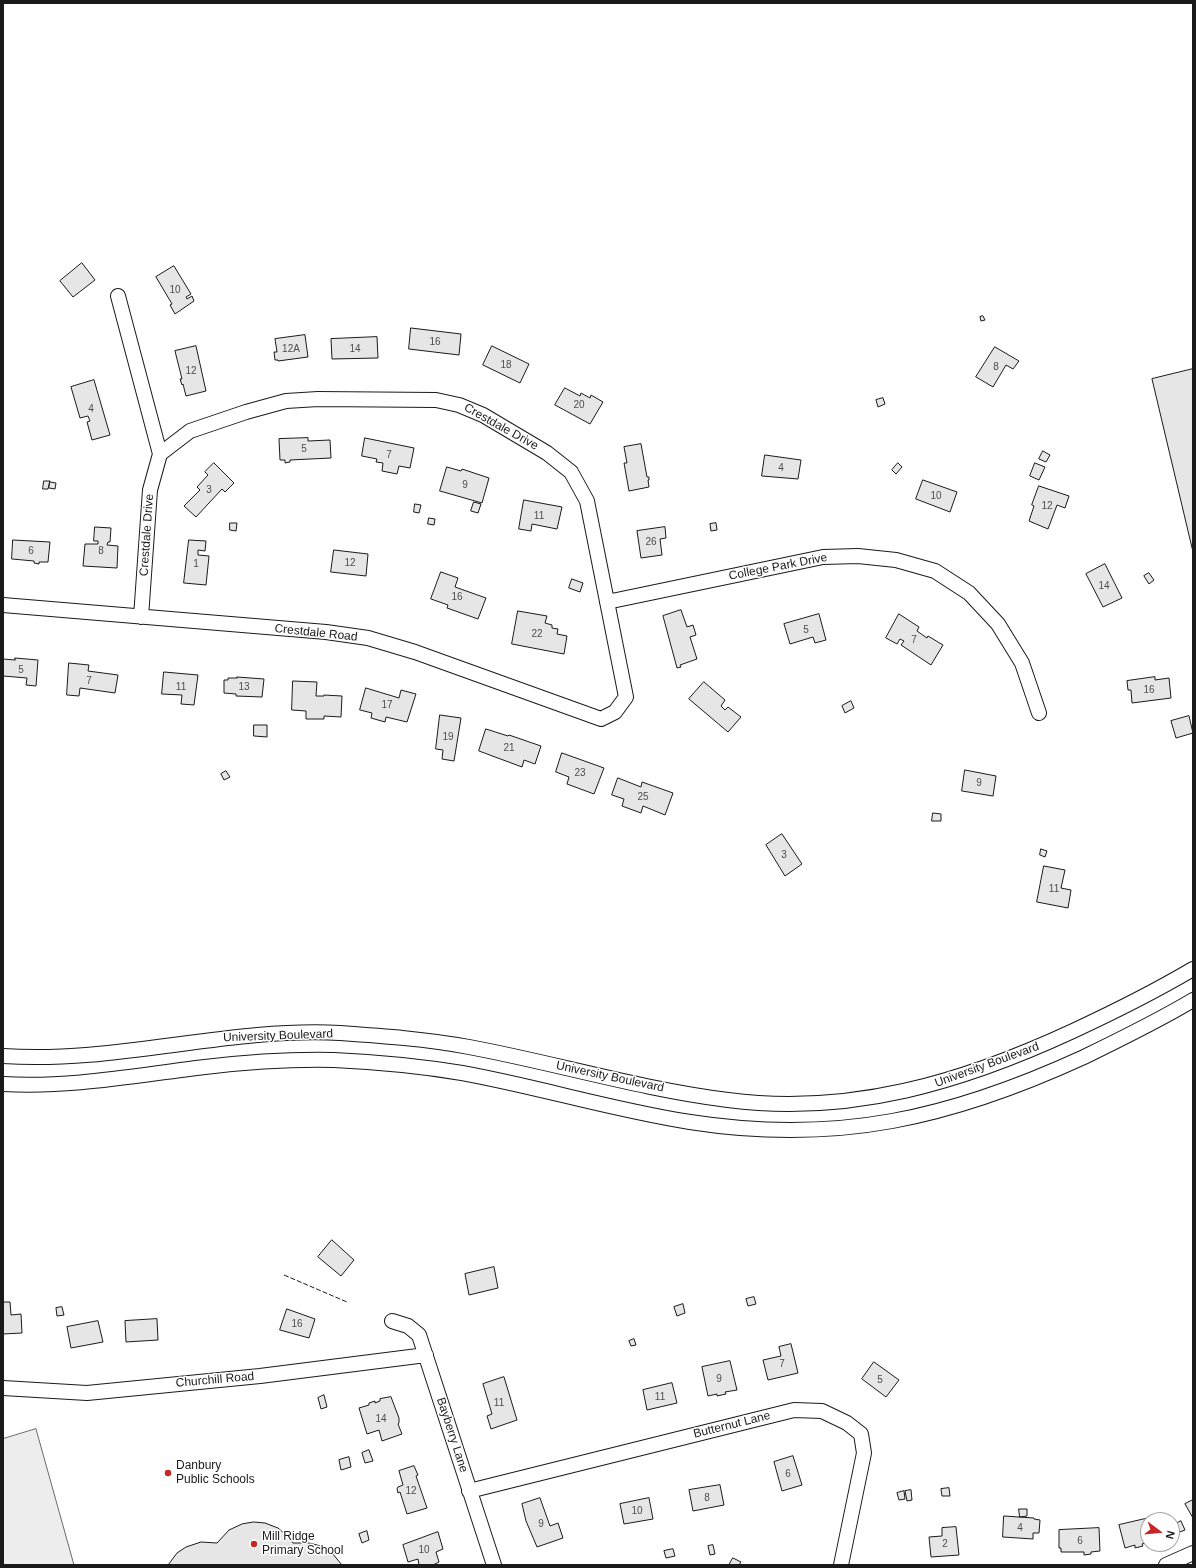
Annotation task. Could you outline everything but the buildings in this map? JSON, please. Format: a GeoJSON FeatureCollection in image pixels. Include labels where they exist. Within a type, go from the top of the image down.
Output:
{"type":"FeatureCollection","features":[{"type":"Feature","properties":{"kind":"street"},"geometry":{"type":"LineString","coordinates":[[118,296],[160,454]]}},
{"type":"Feature","properties":{"kind":"street","name":"Crestdale Drive"},"geometry":{"type":"LineString","coordinates":[[141,617],[150,490],[160,454],[190,431],[246,412],[286,401],[318,399],[436,400],[460,405],[483,415],[547,453],[571,472],[587,501],[626,696],[615,712]]}},
{"type":"Feature","properties":{"kind":"street","name":"College Park Drive"},"geometry":{"type":"LineString","coordinates":[[608,602],[823,557],[858,556],[896,560],[935,571],[968,593],[998,624],[1022,663],[1039,713]]}},
{"type":"Feature","properties":{"kind":"street","name":"Crestdale Road"},"geometry":{"type":"LineString","coordinates":[[3,605],[326,632],[368,638],[415,652],[601,719],[615,712]]}},
{"type":"Feature","properties":{"kind":"street","name":"University Boulevard"},"geometry":{"type":"LineString","coordinates":[[3,1056],[60,1057],[100,1054],[249,1035],[334,1033],[423,1040],[467,1047],[664,1089],[731,1100],[767,1104],[806,1104],[885,1096],[963,1076],[1004,1061],[1086,1026],[1193,969]]}},
{"type":"Feature","properties":{"kind":"street","name":"University Boulevard"},"geometry":{"type":"LineString","coordinates":[[3,1084],[61,1084],[103,1081],[206,1067],[293,1060],[334,1060],[420,1067],[462,1073],[651,1115],[728,1128],[766,1131],[841,1129],[890,1122],[932,1113],[971,1102],[1014,1087],[1098,1050],[1193,1000]]}},
{"type":"Feature","properties":{"kind":"street","name":"Bayberry Lane"},"geometry":{"type":"LineString","coordinates":[[392,1321],[408,1326],[419,1335],[494,1565]]}},
{"type":"Feature","properties":{"kind":"street","name":"Churchill Road"},"geometry":{"type":"LineString","coordinates":[[3,1388],[87,1393],[260,1376],[426,1355]]}},
{"type":"Feature","properties":{"kind":"street","name":"Butternut Lane"},"geometry":{"type":"LineString","coordinates":[[469,1491],[794,1410],[822,1411],[847,1423],[861,1434],[864,1453],[841,1565]]}},
{"type":"Feature","properties":{"kind":"street"},"geometry":{"type":"LineString","coordinates":[[1166,1565],[1193,1553]]}},
{"type":"Feature","properties":{"kind":"shaded area"},"geometry":{"type":"Polygon","coordinates":[[[36,1429],[74,1565],[3,1565],[3,1439],[36,1429]]]}},
{"type":"Feature","properties":{"kind":"fence"},"geometry":{"type":"LineString","coordinates":[[284,1275],[347,1302]]}},
{"type":"Feature","properties":{"kind":"place","name":"Danbury Public Schools"},"geometry":{"type":"Point","coordinates":[168,1473]}},
{"type":"Feature","properties":{"kind":"place","name":"Mill Ridge Primary School"},"geometry":{"type":"Point","coordinates":[254,1544]}}]}
